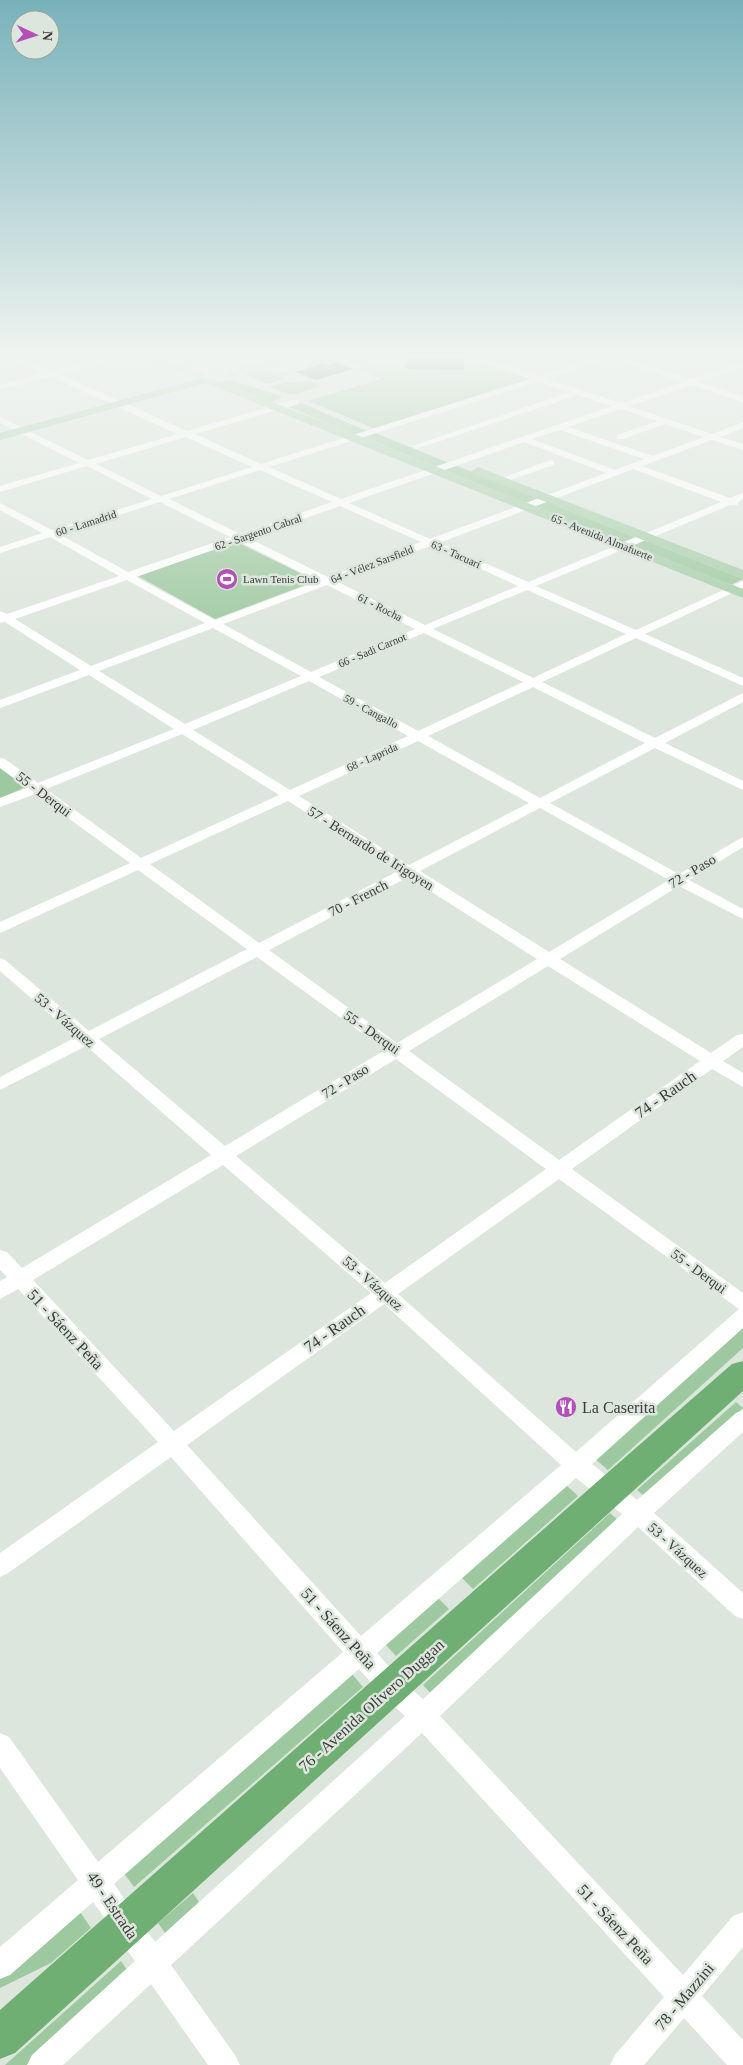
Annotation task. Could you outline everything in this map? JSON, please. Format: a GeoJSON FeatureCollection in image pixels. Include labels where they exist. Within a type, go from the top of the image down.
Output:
{"type":"FeatureCollection","features":[{"type":"Feature","properties":{"kind":"highway","name":"76 - Avenida Olivero Duggan"},"geometry":{"type":"LineString","coordinates":[[0,2038],[743,1373]]}},
{"type":"Feature","properties":{"kind":"main road","name":"65 - Avenida Almafuerte"},"geometry":{"type":"LineString","coordinates":[[406,455],[436,470],[623,546],[739,589]]}},
{"type":"Feature","properties":{"kind":"main road","name":"65 - Avenida Almafuerte"},"geometry":{"type":"LineString","coordinates":[[438,455],[644,537],[740,572]]}},
{"type":"Feature","properties":{"kind":"street","name":"61 - Rocha"},"geometry":{"type":"LineString","coordinates":[[70,455],[743,786]]}},
{"type":"Feature","properties":{"kind":"street"},"geometry":{"type":"LineString","coordinates":[[0,489],[117,455]]}},
{"type":"Feature","properties":{"kind":"street","name":"63 - Tacuarí"},"geometry":{"type":"LineString","coordinates":[[236,455],[743,682]]}},
{"type":"Feature","properties":{"kind":"street","name":"60 - Lamadrid"},"geometry":{"type":"LineString","coordinates":[[0,550],[262,467],[293,455]]}},
{"type":"Feature","properties":{"kind":"street","name":"62 - Sargento Cabral"},"geometry":{"type":"LineString","coordinates":[[2,617],[128,577],[479,455]]}},
{"type":"Feature","properties":{"kind":"street"},"geometry":{"type":"LineString","coordinates":[[567,455],[614,473]]}},
{"type":"Feature","properties":{"kind":"street"},"geometry":{"type":"LineString","coordinates":[[642,455],[650,458]]}},
{"type":"Feature","properties":{"kind":"street","name":"64 - Vélez Sarsfield"},"geometry":{"type":"LineString","coordinates":[[0,704],[658,455]]}},
{"type":"Feature","properties":{"kind":"street"},"geometry":{"type":"LineString","coordinates":[[501,480],[551,463]]}},
{"type":"Feature","properties":{"kind":"street"},"geometry":{"type":"LineString","coordinates":[[633,466],[743,506]]}},
{"type":"Feature","properties":{"kind":"street","name":"66 - Sadi Carnot"},"geometry":{"type":"LineString","coordinates":[[0,803],[182,730],[743,496]]}},
{"type":"Feature","properties":{"kind":"street","name":"59 - Cangallo"},"geometry":{"type":"LineString","coordinates":[[0,506],[743,915]]}},
{"type":"Feature","properties":{"kind":"street","name":"68 - Laprida"},"geometry":{"type":"LineString","coordinates":[[0,928],[636,634],[739,589]]}},
{"type":"Feature","properties":{"kind":"street","name":"57 - Bernardo de Irigoyen"},"geometry":{"type":"LineString","coordinates":[[2,617],[743,1081]]}},
{"type":"Feature","properties":{"kind":"street","name":"70 - French"},"geometry":{"type":"LineString","coordinates":[[0,1084],[743,697]]}},
{"type":"Feature","properties":{"kind":"street","name":"55 - Derqui"},"geometry":{"type":"LineString","coordinates":[[0,762],[256,949],[397,1049],[743,1303]]}},
{"type":"Feature","properties":{"kind":"street","name":"72 - Paso"},"geometry":{"type":"LineString","coordinates":[[10,1284],[743,841]]}},
{"type":"Feature","properties":{"kind":"street","name":"53 - Vázquez"},"geometry":{"type":"LineString","coordinates":[[0,963],[86,1039],[225,1155],[384,1293],[576,1465],[638,1513],[743,1608]]}},
{"type":"Feature","properties":{"kind":"street","name":"74 - Rauch"},"geometry":{"type":"LineString","coordinates":[[0,1566],[743,1039]]}},
{"type":"Feature","properties":{"kind":"street","name":"51 - Sáenz Peña"},"geometry":{"type":"LineString","coordinates":[[0,1257],[10,1284],[172,1443],[391,1687],[423,1716],[743,2061]]}},
{"type":"Feature","properties":{"kind":"street"},"geometry":{"type":"LineString","coordinates":[[0,1965],[576,1465],[743,1316]]}},
{"type":"Feature","properties":{"kind":"street"},"geometry":{"type":"LineString","coordinates":[[42,2065],[423,1716],[638,1513],[743,1419]]}},
{"type":"Feature","properties":{"kind":"street","name":"49 - Estrada"},"geometry":{"type":"LineString","coordinates":[[0,1746],[224,2065]]}},
{"type":"Feature","properties":{"kind":"street","name":"78 - Mazzini"},"geometry":{"type":"LineString","coordinates":[[625,2065],[743,1926]]}},
{"type":"Feature","properties":{"kind":"green space"},"geometry":{"type":"Polygon","coordinates":[[[408,455],[430,455],[449,463],[437,467],[408,455]]]}},
{"type":"Feature","properties":{"kind":"green space"},"geometry":{"type":"Polygon","coordinates":[[[457,466],[539,498],[526,503],[445,470],[457,466]]]}},
{"type":"Feature","properties":{"kind":"green space"},"geometry":{"type":"Polygon","coordinates":[[[547,502],[635,537],[623,542],[535,506],[547,502]]]}},
{"type":"Feature","properties":{"kind":"green space"},"geometry":{"type":"Polygon","coordinates":[[[644,540],[743,579],[731,585],[632,545],[644,540]]]}},
{"type":"Feature","properties":{"kind":"green space","name":"Lawn Tenis Club"},"geometry":{"type":"Polygon","coordinates":[[[237,542],[316,581],[215,619],[138,576],[237,542]]]}},
{"type":"Feature","properties":{"kind":"green space"},"geometry":{"type":"Polygon","coordinates":[[[0,767],[26,787],[0,798],[0,767]]]}},
{"type":"Feature","properties":{"kind":"green space"},"geometry":{"type":"Polygon","coordinates":[[[743,1325],[743,1348],[608,1470],[594,1458],[743,1325]]]}},
{"type":"Feature","properties":{"kind":"green space"},"geometry":{"type":"Polygon","coordinates":[[[736,1402],[743,1408],[644,1496],[637,1490],[736,1402]]]}},
{"type":"Feature","properties":{"kind":"green space"},"geometry":{"type":"Polygon","coordinates":[[[566,1485],[578,1496],[473,1589],[461,1577],[566,1485]]]}},
{"type":"Feature","properties":{"kind":"green space"},"geometry":{"type":"Polygon","coordinates":[[[610,1513],[619,1521],[432,1695],[423,1685],[610,1513]]]}},
{"type":"Feature","properties":{"kind":"green space"},"geometry":{"type":"Polygon","coordinates":[[[437,1597],[449,1609],[396,1656],[384,1643],[437,1597]]]}},
{"type":"Feature","properties":{"kind":"green space"},"geometry":{"type":"Polygon","coordinates":[[[352,1674],[363,1687],[134,1887],[123,1872],[352,1674]]]}},
{"type":"Feature","properties":{"kind":"green space"},"geometry":{"type":"Polygon","coordinates":[[[193,1893],[199,1902],[165,1933],[158,1923],[193,1893]]]}},
{"type":"Feature","properties":{"kind":"green space"},"geometry":{"type":"Polygon","coordinates":[[[78,1909],[91,1928],[51,1963],[0,1988],[0,1978],[78,1909]]]}},
{"type":"Feature","properties":{"kind":"green space"},"geometry":{"type":"Polygon","coordinates":[[[121,1961],[129,1973],[27,2065],[5,2065],[121,1961]]]}},
{"type":"Feature","properties":{"kind":"place","name":"Lawn Tenis Club"},"geometry":{"type":"Point","coordinates":[227,579]}},
{"type":"Feature","properties":{"kind":"place","name":"La Caserita"},"geometry":{"type":"Point","coordinates":[566,1407]}}]}
